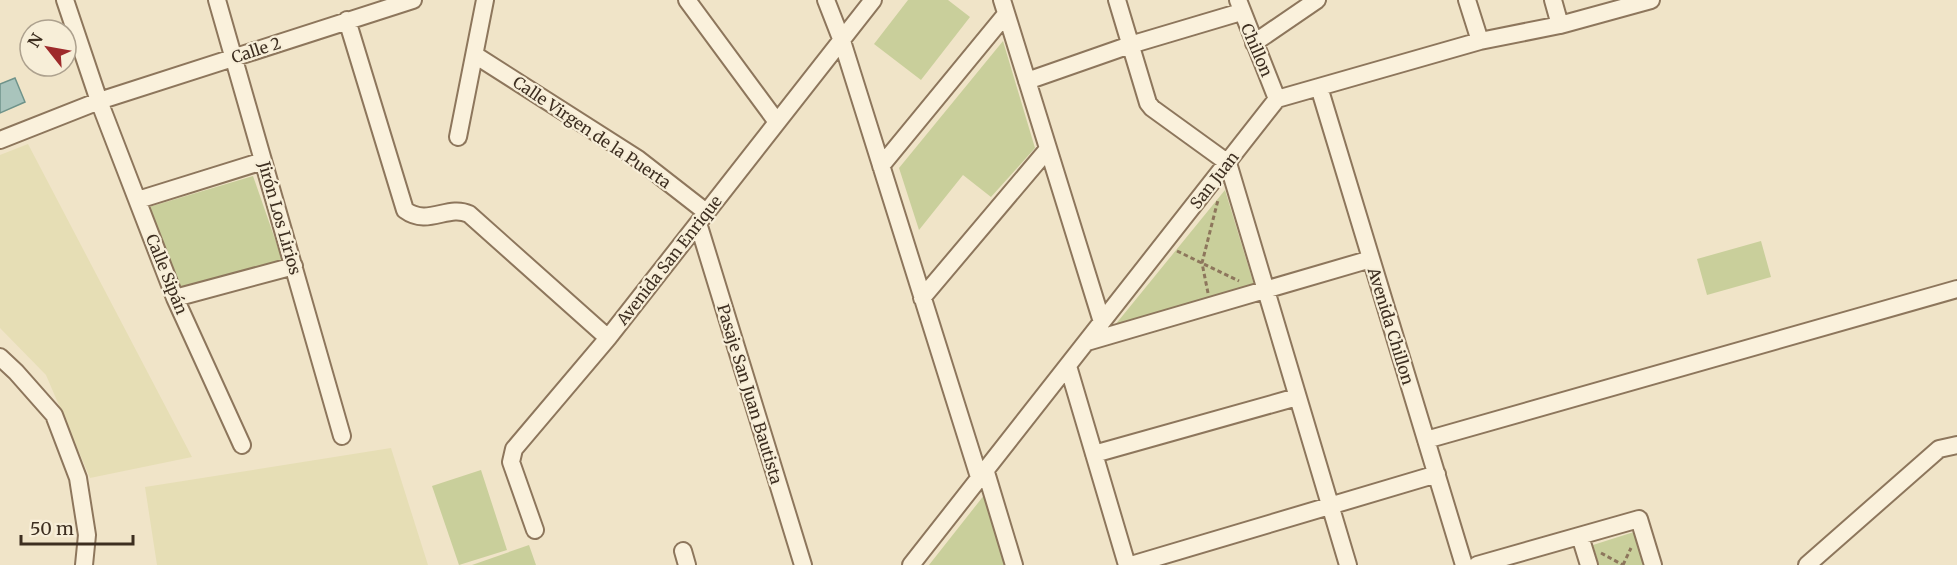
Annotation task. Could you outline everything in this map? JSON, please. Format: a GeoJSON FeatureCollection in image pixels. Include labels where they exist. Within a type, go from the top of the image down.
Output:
{"type":"FeatureCollection","features":[{"type":"Feature","properties":{"kind":"street","name":"Calle Sipán"},"geometry":{"type":"LineString","coordinates":[[65,0],[99,101],[175,298],[242,445]]}},
{"type":"Feature","properties":{"kind":"street","name":"Jirón Los Lirios"},"geometry":{"type":"LineString","coordinates":[[217,0],[342,436]]}},
{"type":"Feature","properties":{"kind":"street","name":"Calle 2"},"geometry":{"type":"LineString","coordinates":[[0,140],[99,101],[413,0]]}},
{"type":"Feature","properties":{"kind":"street"},"geometry":{"type":"LineString","coordinates":[[458,137],[485,0]]}},
{"type":"Feature","properties":{"kind":"street"},"geometry":{"type":"LineString","coordinates":[[687,0],[777,122]]}},
{"type":"Feature","properties":{"kind":"street"},"geometry":{"type":"LineString","coordinates":[[826,0],[842,40],[922,298],[1014,565]]}},
{"type":"Feature","properties":{"kind":"street","name":"Avenida San Enrique"},"geometry":{"type":"LineString","coordinates":[[535,530],[511,462],[514,449],[608,338],[873,0]]}},
{"type":"Feature","properties":{"kind":"street"},"geometry":{"type":"LineString","coordinates":[[1117,0],[1148,103],[1228,163],[1347,565]]}},
{"type":"Feature","properties":{"kind":"street"},"geometry":{"type":"LineString","coordinates":[[1254,43],[1317,0]]}},
{"type":"Feature","properties":{"kind":"street"},"geometry":{"type":"LineString","coordinates":[[1467,0],[1480,41]]}},
{"type":"Feature","properties":{"kind":"street"},"geometry":{"type":"LineString","coordinates":[[1553,0],[1560,25]]}},
{"type":"Feature","properties":{"kind":"street"},"geometry":{"type":"LineString","coordinates":[[1277,99],[1480,41],[1560,25],[1651,0]]}},
{"type":"Feature","properties":{"kind":"street"},"geometry":{"type":"LineString","coordinates":[[1027,81],[1239,6]]}},
{"type":"Feature","properties":{"kind":"street","name":"Chillon"},"geometry":{"type":"LineString","coordinates":[[1239,6],[1277,99]]}},
{"type":"Feature","properties":{"kind":"street"},"geometry":{"type":"LineString","coordinates":[[881,166],[1004,7]]}},
{"type":"Feature","properties":{"kind":"street"},"geometry":{"type":"LineString","coordinates":[[1004,7],[1102,322]]}},
{"type":"Feature","properties":{"kind":"street"},"geometry":{"type":"LineString","coordinates":[[347,20],[405,210],[414,216],[423,217],[463,211],[469,214],[608,338]]}},
{"type":"Feature","properties":{"kind":"street","name":"Calle Virgen de la Puerta"},"geometry":{"type":"LineString","coordinates":[[475,55],[638,159],[702,218]]}},
{"type":"Feature","properties":{"kind":"street","name":"Avenida Chillon"},"geometry":{"type":"LineString","coordinates":[[1319,87],[1464,565]]}},
{"type":"Feature","properties":{"kind":"street","name":"San Juan"},"geometry":{"type":"LineString","coordinates":[[911,565],[1277,99]]}},
{"type":"Feature","properties":{"kind":"street"},"geometry":{"type":"LineString","coordinates":[[922,298],[1048,149]]}},
{"type":"Feature","properties":{"kind":"street"},"geometry":{"type":"LineString","coordinates":[[138,200],[263,161]]}},
{"type":"Feature","properties":{"kind":"street","name":"Pasaje San Juan Bautista"},"geometry":{"type":"LineString","coordinates":[[702,218],[803,565]]}},
{"type":"Feature","properties":{"kind":"street"},"geometry":{"type":"LineString","coordinates":[[1087,342],[1371,260]]}},
{"type":"Feature","properties":{"kind":"street"},"geometry":{"type":"LineString","coordinates":[[175,298],[294,266]]}},
{"type":"Feature","properties":{"kind":"street"},"geometry":{"type":"LineString","coordinates":[[1426,440],[1957,289]]}},
{"type":"Feature","properties":{"kind":"street"},"geometry":{"type":"LineString","coordinates":[[0,357],[54,415],[78,478],[87,535],[84,565]]}},
{"type":"Feature","properties":{"kind":"street"},"geometry":{"type":"LineString","coordinates":[[1068,366],[1129,565],[1437,474]]}},
{"type":"Feature","properties":{"kind":"street"},"geometry":{"type":"LineString","coordinates":[[1094,454],[1298,397]]}},
{"type":"Feature","properties":{"kind":"street"},"geometry":{"type":"LineString","coordinates":[[1808,565],[1939,449],[1957,445]]}},
{"type":"Feature","properties":{"kind":"street"},"geometry":{"type":"LineString","coordinates":[[1477,565],[1640,519],[1653,565]]}},
{"type":"Feature","properties":{"kind":"street"},"geometry":{"type":"LineString","coordinates":[[1580,536],[1589,565]]}},
{"type":"Feature","properties":{"kind":"path"},"geometry":{"type":"LineString","coordinates":[[1210,307],[1202,263],[1219,196]]}},
{"type":"Feature","properties":{"kind":"path"},"geometry":{"type":"LineString","coordinates":[[1163,244],[1239,281]]}},
{"type":"Feature","properties":{"kind":"shaded area"},"geometry":{"type":"Polygon","coordinates":[[[28,144],[192,457],[90,478],[46,375],[0,328],[0,155],[28,144]]]}},
{"type":"Feature","properties":{"kind":"shaded area"},"geometry":{"type":"Polygon","coordinates":[[[391,448],[428,565],[157,565],[145,487],[391,448]]]}},
{"type":"Feature","properties":{"kind":"green space"},"geometry":{"type":"Polygon","coordinates":[[[908,0],[948,0],[970,17],[921,80],[874,44],[908,0]]]}},
{"type":"Feature","properties":{"kind":"green space"},"geometry":{"type":"Polygon","coordinates":[[[1003,41],[1035,148],[991,197],[963,175],[919,230],[899,168],[1003,41]]]}},
{"type":"Feature","properties":{"kind":"green space"},"geometry":{"type":"Polygon","coordinates":[[[253,176],[283,262],[177,290],[149,207],[253,176]]]}},
{"type":"Feature","properties":{"kind":"green space"},"geometry":{"type":"Polygon","coordinates":[[[1225,190],[1254,285],[1115,325],[1225,190]]]}},
{"type":"Feature","properties":{"kind":"green space"},"geometry":{"type":"Polygon","coordinates":[[[1761,241],[1771,277],[1707,295],[1697,259],[1761,241]]]}},
{"type":"Feature","properties":{"kind":"green space"},"geometry":{"type":"Polygon","coordinates":[[[481,470],[507,550],[459,565],[432,486],[481,470]]]}},
{"type":"Feature","properties":{"kind":"green space"},"geometry":{"type":"Polygon","coordinates":[[[985,494],[1005,565],[929,565],[985,494]]]}},
{"type":"Feature","properties":{"kind":"green space"},"geometry":{"type":"Polygon","coordinates":[[[1637,531],[1647,565],[1599,565],[1593,545],[1637,531]]]}},
{"type":"Feature","properties":{"kind":"green space"},"geometry":{"type":"Polygon","coordinates":[[[529,545],[536,565],[472,565],[529,545]]]}},
{"type":"Feature","properties":{"kind":"water"},"geometry":{"type":"Polygon","coordinates":[[[15,78],[25,102],[0,113],[0,84],[15,78]]]}}]}
